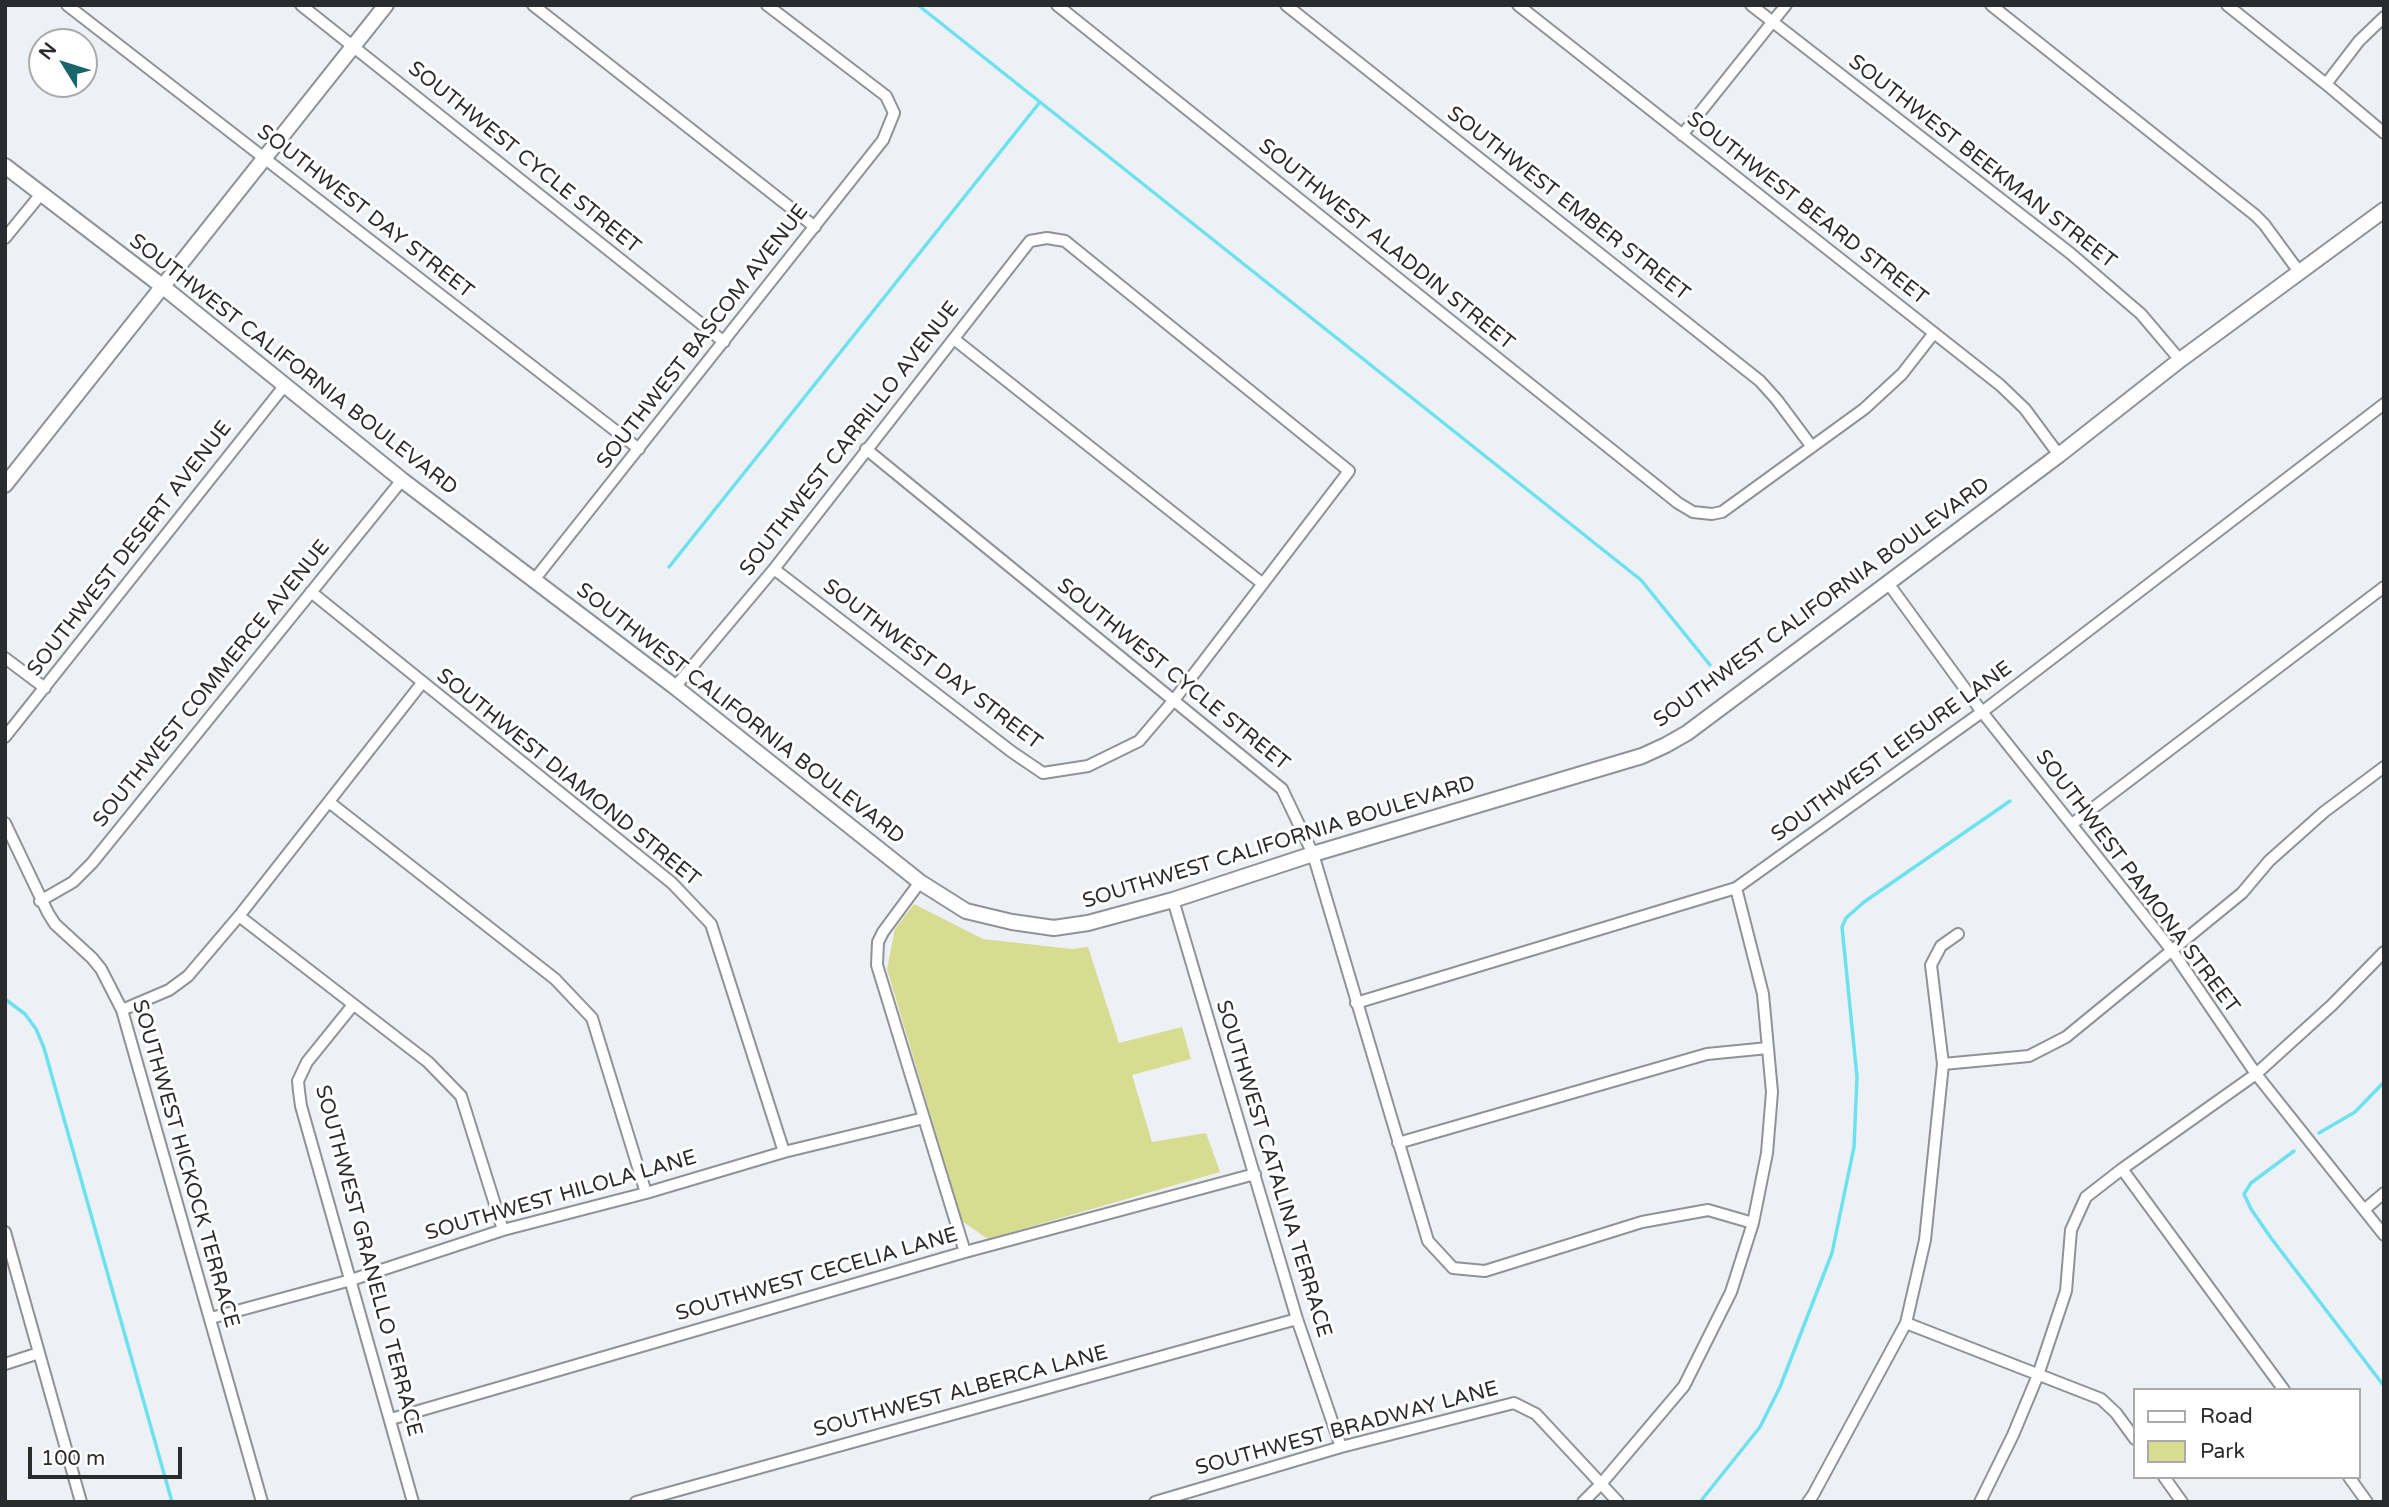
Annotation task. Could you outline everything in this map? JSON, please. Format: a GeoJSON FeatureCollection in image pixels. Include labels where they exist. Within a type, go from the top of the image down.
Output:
{"type":"FeatureCollection","features":[{"type":"Feature","properties":{"kind":"street","name":"SOUTHWEST DAY STREET"},"geometry":{"type":"LineString","coordinates":[[67,5],[639,449]]}},
{"type":"Feature","properties":{"kind":"street","name":"SOUTHWEST CYCLE STREET"},"geometry":{"type":"LineString","coordinates":[[301,5],[724,342]]}},
{"type":"Feature","properties":{"kind":"street"},"geometry":{"type":"LineString","coordinates":[[5,485],[386,5]]}},
{"type":"Feature","properties":{"kind":"street"},"geometry":{"type":"LineString","coordinates":[[533,5],[815,227]]}},
{"type":"Feature","properties":{"kind":"street","name":"SOUTHWEST BASCOM AVENUE"},"geometry":{"type":"LineString","coordinates":[[534,580],[883,141],[894,113],[886,96],[767,5]]}},
{"type":"Feature","properties":{"kind":"street","name":"SOUTHWEST ALADDIN STREET"},"geometry":{"type":"LineString","coordinates":[[1057,5],[1635,469],[1693,512],[1722,512],[1812,447]]}},
{"type":"Feature","properties":{"kind":"street","name":"SOUTHWEST EMBER STREET"},"geometry":{"type":"LineString","coordinates":[[1286,5],[1760,382],[1812,447]]}},
{"type":"Feature","properties":{"kind":"street","name":"SOUTHWEST BEARD STREET"},"geometry":{"type":"LineString","coordinates":[[1518,5],[2015,398],[2059,455]]}},
{"type":"Feature","properties":{"kind":"street","name":"SOUTHWEST BEEKMAN STREET"},"geometry":{"type":"LineString","coordinates":[[1751,5],[2070,253],[2141,314],[2180,360]]}},
{"type":"Feature","properties":{"kind":"street"},"geometry":{"type":"LineString","coordinates":[[1682,135],[1786,5]]}},
{"type":"Feature","properties":{"kind":"street"},"geometry":{"type":"LineString","coordinates":[[1991,5],[2255,215],[2300,273]]}},
{"type":"Feature","properties":{"kind":"street"},"geometry":{"type":"LineString","coordinates":[[2227,5],[2326,83],[2384,133]]}},
{"type":"Feature","properties":{"kind":"street"},"geometry":{"type":"LineString","coordinates":[[2326,83],[2359,41],[2384,17]]}},
{"type":"Feature","properties":{"kind":"street","name":"SOUTHWEST CALIFORNIA BOULEVARD"},"geometry":{"type":"LineString","coordinates":[[5,166],[162,286],[402,480],[675,687],[920,881],[966,911],[1054,928],[1088,923],[1173,900],[1312,854],[1642,756],[1666,745],[1687,733],[2059,455],[2180,360],[2384,210]]}},
{"type":"Feature","properties":{"kind":"street"},"geometry":{"type":"LineString","coordinates":[[5,238],[41,194]]}},
{"type":"Feature","properties":{"kind":"street","name":"SOUTHWEST CARRILLO AVENUE"},"geometry":{"type":"LineString","coordinates":[[675,687],[774,569],[1030,241],[1047,238],[1065,241],[1349,471]]}},
{"type":"Feature","properties":{"kind":"street"},"geometry":{"type":"LineString","coordinates":[[1812,447],[1888,388],[1934,333]]}},
{"type":"Feature","properties":{"kind":"street"},"geometry":{"type":"LineString","coordinates":[[954,339],[1263,584]]}},
{"type":"Feature","properties":{"kind":"street","name":"SOUTHWEST DESERT AVENUE"},"geometry":{"type":"LineString","coordinates":[[5,737],[285,385]]}},
{"type":"Feature","properties":{"kind":"street","name":"SOUTHWEST LEISURE LANE"},"geometry":{"type":"LineString","coordinates":[[1356,1003],[1736,888],[1982,712],[2384,404]]}},
{"type":"Feature","properties":{"kind":"street","name":"SOUTHWEST CYCLE STREET"},"geometry":{"type":"LineString","coordinates":[[866,449],[1282,789],[1312,854],[1428,1241],[1453,1268],[1485,1271],[1642,1222],[1708,1210],[1753,1223]]}},
{"type":"Feature","properties":{"kind":"street","name":"SOUTHWEST DAY STREET"},"geometry":{"type":"LineString","coordinates":[[774,569],[1043,773],[1088,766],[1139,741],[1174,700],[1349,471]]}},
{"type":"Feature","properties":{"kind":"street","name":"SOUTHWEST COMMERCE AVENUE"},"geometry":{"type":"LineString","coordinates":[[40,901],[73,882],[93,863],[402,480]]}},
{"type":"Feature","properties":{"kind":"street","name":"SOUTHWEST PAMONA STREET"},"geometry":{"type":"LineString","coordinates":[[1888,583],[1982,712],[2173,953],[2256,1074],[2384,1235]]}},
{"type":"Feature","properties":{"kind":"street"},"geometry":{"type":"LineString","coordinates":[[2072,824],[2384,587]]}},
{"type":"Feature","properties":{"kind":"street","name":"SOUTHWEST DIAMOND STREET"},"geometry":{"type":"LineString","coordinates":[[312,592],[671,883],[711,923],[783,1152]]}},
{"type":"Feature","properties":{"kind":"street"},"geometry":{"type":"LineString","coordinates":[[5,658],[45,688]]}},
{"type":"Feature","properties":{"kind":"street"},"geometry":{"type":"LineString","coordinates":[[122,1010],[169,990],[188,976],[239,916],[422,683]]}},
{"type":"Feature","properties":{"kind":"street"},"geometry":{"type":"LineString","coordinates":[[1943,1063],[2029,1056],[2066,1037],[2173,953],[2242,894],[2270,862],[2324,812],[2384,767]]}},
{"type":"Feature","properties":{"kind":"street"},"geometry":{"type":"LineString","coordinates":[[329,802],[555,979],[592,1018],[646,1193]]}},
{"type":"Feature","properties":{"kind":"street","name":"SOUTHWEST HICKOCK TERRACE"},"geometry":{"type":"LineString","coordinates":[[5,823],[40,901],[55,924],[101,969],[122,1010],[262,1502]]}},
{"type":"Feature","properties":{"kind":"street"},"geometry":{"type":"LineString","coordinates":[[920,881],[883,932],[877,953],[881,983],[965,1252]]}},
{"type":"Feature","properties":{"kind":"street"},"geometry":{"type":"LineString","coordinates":[[1583,1502],[1684,1386],[1731,1292],[1753,1223],[1763,1181],[1772,1092],[1763,994],[1736,888]]}},
{"type":"Feature","properties":{"kind":"street","name":"SOUTHWEST CATALINA TERRACE"},"geometry":{"type":"LineString","coordinates":[[1173,900],[1297,1319],[1341,1447]]}},
{"type":"Feature","properties":{"kind":"street"},"geometry":{"type":"LineString","coordinates":[[239,916],[428,1062],[461,1096],[503,1230]]}},
{"type":"Feature","properties":{"kind":"street"},"geometry":{"type":"LineString","coordinates":[[1808,1502],[1906,1323],[1925,1240],[1943,1063],[1931,965],[1941,946],[1958,934]]}},
{"type":"Feature","properties":{"kind":"street"},"geometry":{"type":"LineString","coordinates":[[1980,1502],[2038,1375],[2066,1291],[2071,1230],[2086,1197],[2256,1074],[2332,1005],[2384,951]]}},
{"type":"Feature","properties":{"kind":"street","name":"SOUTHWEST GRANELLO TERRACE"},"geometry":{"type":"LineString","coordinates":[[353,1005],[313,1053],[299,1081],[301,1106],[413,1502]]}},
{"type":"Feature","properties":{"kind":"street"},"geometry":{"type":"LineString","coordinates":[[1398,1143],[1707,1054],[1768,1048]]}},
{"type":"Feature","properties":{"kind":"street","name":"SOUTHWEST HILOLA LANE"},"geometry":{"type":"LineString","coordinates":[[211,1318],[351,1280],[503,1230],[646,1193],[783,1152],[923,1118]]}},
{"type":"Feature","properties":{"kind":"street"},"geometry":{"type":"LineString","coordinates":[[2122,1169],[2283,1388]]}},
{"type":"Feature","properties":{"kind":"street","name":"SOUTHWEST CECELIA LANE"},"geometry":{"type":"LineString","coordinates":[[391,1419],[965,1252],[1255,1174]]}},
{"type":"Feature","properties":{"kind":"street"},"geometry":{"type":"LineString","coordinates":[[2365,1209],[2384,1193]]}},
{"type":"Feature","properties":{"kind":"street"},"geometry":{"type":"LineString","coordinates":[[5,1232],[81,1502]]}},
{"type":"Feature","properties":{"kind":"street","name":"SOUTHWEST ALBERCA LANE"},"geometry":{"type":"LineString","coordinates":[[636,1502],[1297,1319]]}},
{"type":"Feature","properties":{"kind":"street"},"geometry":{"type":"LineString","coordinates":[[1906,1323],[2101,1399],[2110,1406],[2134,1437]]}},
{"type":"Feature","properties":{"kind":"street"},"geometry":{"type":"LineString","coordinates":[[5,1364],[39,1353]]}},
{"type":"Feature","properties":{"kind":"street","name":"SOUTHWEST BRADWAY LANE"},"geometry":{"type":"LineString","coordinates":[[1155,1502],[1341,1447],[1514,1403],[1536,1414],[1618,1502]]}},
{"type":"Feature","properties":{"kind":"street"},"geometry":{"type":"LineString","coordinates":[[2165,1479],[2182,1502]]}},
{"type":"Feature","properties":{"kind":"street"},"geometry":{"type":"LineString","coordinates":[[2350,1479],[2367,1502]]}},
{"type":"Feature","properties":{"kind":"green space"},"geometry":{"type":"Polygon","coordinates":[[[914,904],[983,939],[1072,949],[1088,947],[1119,1043],[1182,1027],[1191,1059],[1132,1075],[1152,1142],[1206,1133],[1220,1172],[988,1239],[962,1221],[887,969],[895,929],[914,904]]]}},
{"type":"Feature","properties":{"kind":"waterway"},"geometry":{"type":"LineString","coordinates":[[918,5],[1641,580],[1710,665]]}},
{"type":"Feature","properties":{"kind":"waterway"},"geometry":{"type":"LineString","coordinates":[[669,567],[1040,102]]}},
{"type":"Feature","properties":{"kind":"waterway"},"geometry":{"type":"LineString","coordinates":[[1700,1502],[1760,1427],[1780,1387],[1832,1253],[1854,1147],[1857,1077],[1842,927],[1846,918],[1864,902],[2010,801]]}},
{"type":"Feature","properties":{"kind":"waterway"},"geometry":{"type":"LineString","coordinates":[[5,999],[25,1014],[36,1029],[44,1048],[172,1502]]}},
{"type":"Feature","properties":{"kind":"waterway"},"geometry":{"type":"LineString","coordinates":[[2319,1133],[2355,1112],[2384,1082]]}},
{"type":"Feature","properties":{"kind":"waterway"},"geometry":{"type":"LineString","coordinates":[[2294,1151],[2251,1183],[2244,1194],[2271,1238],[2384,1386]]}}]}
